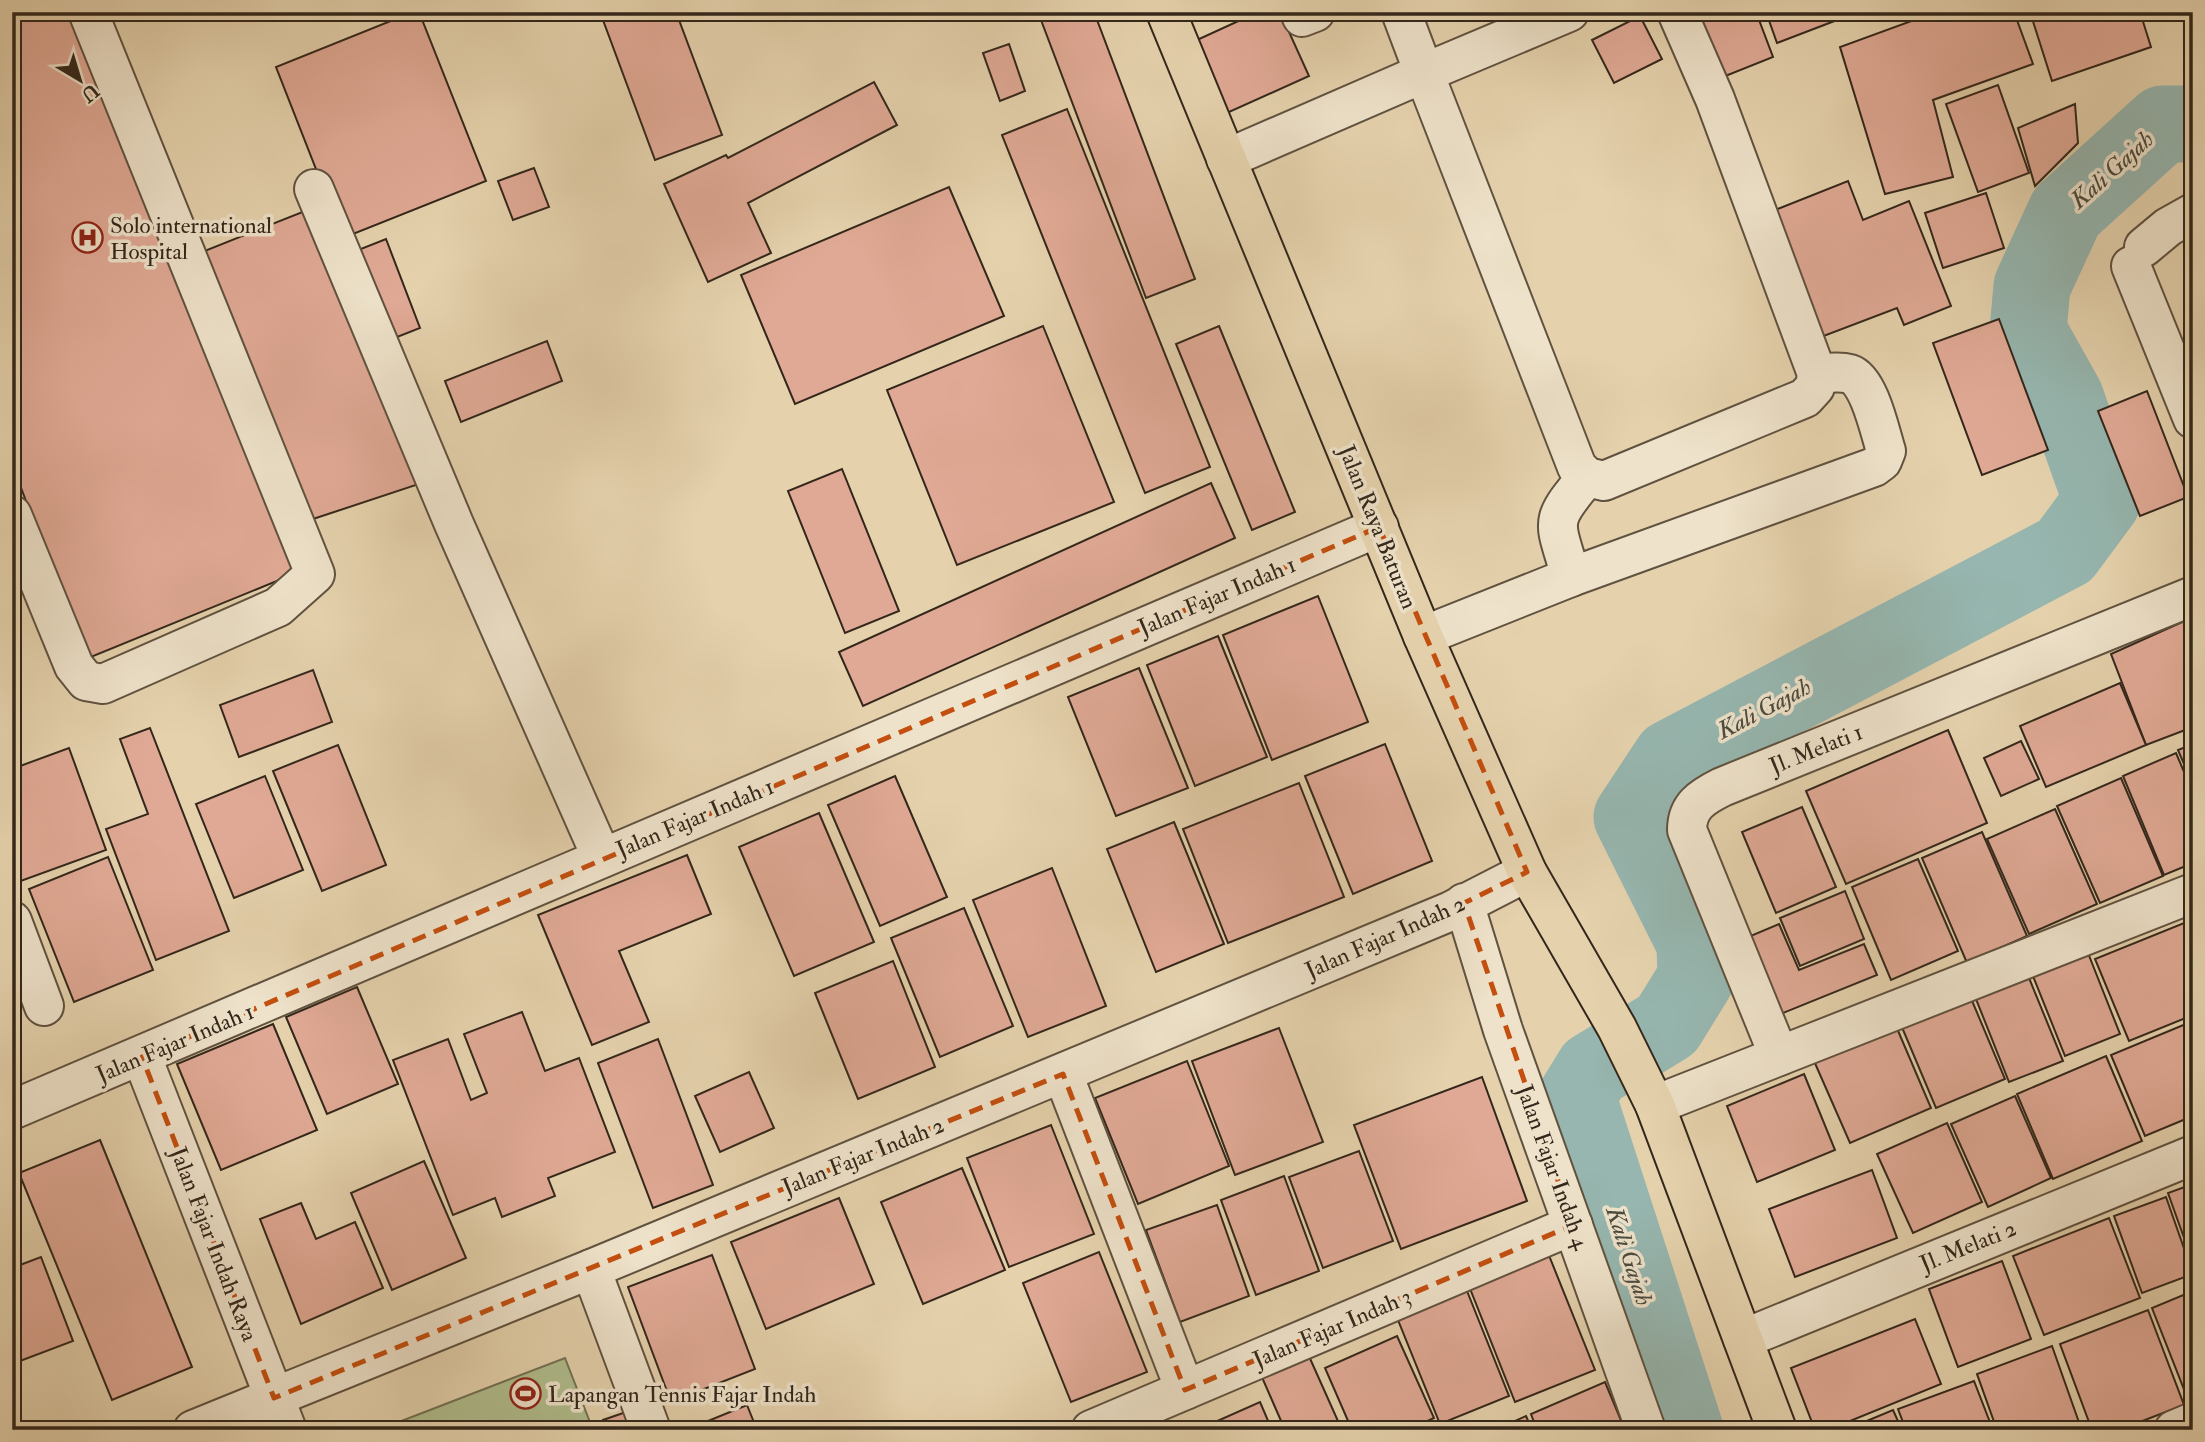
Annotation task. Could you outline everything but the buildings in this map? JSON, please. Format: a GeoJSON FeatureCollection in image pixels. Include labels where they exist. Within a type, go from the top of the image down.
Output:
{"type":"FeatureCollection","features":[{"type":"Feature","properties":{"kind":"main road","name":"Jalan Raya Baturan"},"geometry":{"type":"LineString","coordinates":[[1166,12],[1423,636],[1527,872],[1617,1028],[1648,1092],[1777,1430]]}},
{"type":"Feature","properties":{"kind":"street"},"geometry":{"type":"LineString","coordinates":[[12,515],[74,666],[86,681],[103,684],[278,607],[315,573],[88,12]]}},
{"type":"Feature","properties":{"kind":"street"},"geometry":{"type":"LineString","coordinates":[[1300,12],[1302,17],[1315,12]]}},
{"type":"Feature","properties":{"kind":"street"},"geometry":{"type":"LineString","coordinates":[[1401,12],[1577,467],[1587,477],[1604,481],[1805,398],[1815,387],[1817,374],[1715,99],[1677,12]]}},
{"type":"Feature","properties":{"kind":"street"},"geometry":{"type":"LineString","coordinates":[[1226,159],[1569,12]]}},
{"type":"Feature","properties":{"kind":"street"},"geometry":{"type":"LineString","coordinates":[[314,189],[454,524],[602,858]]}},
{"type":"Feature","properties":{"kind":"street"},"geometry":{"type":"LineString","coordinates":[[2193,213],[2168,227],[2137,256],[2193,419]]}},
{"type":"Feature","properties":{"kind":"street"},"geometry":{"type":"LineString","coordinates":[[1423,636],[1571,577],[1874,467],[1882,461],[1886,451],[1863,381],[1852,374],[1839,372],[1817,374]]}},
{"type":"Feature","properties":{"kind":"street"},"geometry":{"type":"LineString","coordinates":[[1571,577],[1556,523],[1562,507],[1587,477]]}},
{"type":"Feature","properties":{"kind":"street","name":"Jalan Fajar Indah 1"},"geometry":{"type":"LineString","coordinates":[[12,1110],[142,1057],[1379,527]]}},
{"type":"Feature","properties":{"kind":"street","name":"Jl. Melati 1"},"geometry":{"type":"LineString","coordinates":[[1780,1056],[1687,830],[1687,818],[1697,801],[1722,787],[2193,596]]}},
{"type":"Feature","properties":{"kind":"street","name":"Jalan Fajar Indah 2"},"geometry":{"type":"LineString","coordinates":[[193,1430],[280,1414],[591,1269],[1464,904],[1527,872]]}},
{"type":"Feature","properties":{"kind":"street"},"geometry":{"type":"LineString","coordinates":[[1648,1092],[1780,1056],[2193,893]]}},
{"type":"Feature","properties":{"kind":"street","name":"Jalan Fajar Indah 4"},"geometry":{"type":"LineString","coordinates":[[1464,904],[1503,1030],[1646,1430]]}},
{"type":"Feature","properties":{"kind":"street"},"geometry":{"type":"LineString","coordinates":[[12,921],[44,1006]]}},
{"type":"Feature","properties":{"kind":"street","name":"Jalan Fajar Indah Raya"},"geometry":{"type":"LineString","coordinates":[[142,1057],[280,1414]]}},
{"type":"Feature","properties":{"kind":"street"},"geometry":{"type":"LineString","coordinates":[[1063,1073],[1185,1390]]}},
{"type":"Feature","properties":{"kind":"street","name":"Jl. Melati 2"},"geometry":{"type":"LineString","coordinates":[[1743,1339],[2193,1155]]}},
{"type":"Feature","properties":{"kind":"street","name":"Jalan Fajar Indah 3"},"geometry":{"type":"LineString","coordinates":[[1091,1430],[1573,1226]]}},
{"type":"Feature","properties":{"kind":"street"},"geometry":{"type":"LineString","coordinates":[[591,1269],[651,1430]]}},
{"type":"Feature","properties":{"kind":"street"},"geometry":{"type":"LineString","coordinates":[[2174,1430],[2193,1422]]}},
{"type":"Feature","properties":{"kind":"highlighted area"},"geometry":{"type":"Polygon","coordinates":[[[1379,527],[1527,872],[1464,903],[1573,1225],[1185,1390],[1063,1074],[274,1398],[142,1057],[1379,527]]]}},
{"type":"Feature","properties":{"kind":"green space","name":"Lapangan Tennis Fajar Indah"},"geometry":{"type":"Polygon","coordinates":[[[565,1358],[593,1430],[378,1430],[565,1358]]]}},
{"type":"Feature","properties":{"kind":"waterway","name":"Kali Gajah"},"geometry":{"type":"LineString","coordinates":[[1685,1430],[1577,1096],[1593,1070],[1667,1025],[1696,978],[1695,943],[1632,817],[1671,758],[2065,551],[2102,501],[2065,397],[2028,331],[2032,286],[2066,212],[2163,124],[2193,124]]}},
{"type":"Feature","properties":{"kind":"place","name":"Solo international Hospital"},"geometry":{"type":"Point","coordinates":[87,238]}},
{"type":"Feature","properties":{"kind":"place","name":"Lapangan Tennis Fajar Indah"},"geometry":{"type":"Point","coordinates":[525,1394]}}]}
